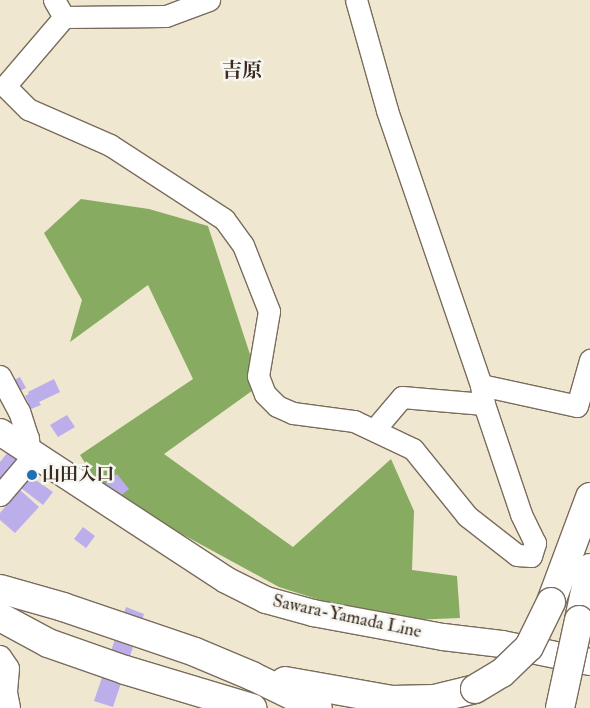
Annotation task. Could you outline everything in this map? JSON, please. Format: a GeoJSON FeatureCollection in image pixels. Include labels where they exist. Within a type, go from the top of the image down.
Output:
{"type":"FeatureCollection","features":[{"type":"Feature","properties":{"kind":"highway"},"geometry":{"type":"LineString","coordinates":[[252,676],[392,700],[434,699],[475,688],[502,673],[529,647],[551,602],[590,497]]}},
{"type":"Feature","properties":{"kind":"highway"},"geometry":{"type":"LineString","coordinates":[[560,708],[590,568]]}},
{"type":"Feature","properties":{"kind":"highway"},"geometry":{"type":"LineString","coordinates":[[0,589],[63,607],[195,652],[252,676],[318,708]]}},
{"type":"Feature","properties":{"kind":"highway"},"geometry":{"type":"LineString","coordinates":[[0,617],[48,643],[99,661],[242,705]]}},
{"type":"Feature","properties":{"kind":"main road","name":"Sawara-Yamada Line"},"geometry":{"type":"LineString","coordinates":[[0,432],[226,580],[266,600],[322,615],[443,637],[502,644],[590,662]]}},
{"type":"Feature","properties":{"kind":"street"},"geometry":{"type":"LineString","coordinates":[[209,0],[166,16],[59,8],[5,86],[28,110],[110,145],[224,219],[243,245],[269,311],[258,376],[265,394],[277,406],[293,413],[354,421],[413,449],[454,497],[467,516],[517,555],[531,556],[535,543],[521,514],[387,110],[356,0]]}},
{"type":"Feature","properties":{"kind":"street"},"geometry":{"type":"LineString","coordinates":[[374,430],[402,397],[482,394],[576,406],[590,360]]}},
{"type":"Feature","properties":{"kind":"street"},"geometry":{"type":"LineString","coordinates":[[0,376],[19,411],[32,453],[0,495]]}},
{"type":"Feature","properties":{"kind":"street"},"geometry":{"type":"LineString","coordinates":[[0,656],[8,668],[6,692],[9,708]]}},
{"type":"Feature","properties":{"kind":"green space"},"geometry":{"type":"Polygon","coordinates":[[[81,199],[149,209],[208,226],[260,385],[164,454],[293,547],[391,459],[414,511],[412,570],[457,576],[460,618],[386,621],[279,587],[103,491],[80,455],[193,379],[148,285],[70,342],[82,300],[44,233],[81,199]]]}},
{"type":"Feature","properties":{"kind":"building"},"geometry":{"type":"Polygon","coordinates":[[[20,377],[26,388],[14,394],[9,382],[20,377]]]}},
{"type":"Feature","properties":{"kind":"building"},"geometry":{"type":"Polygon","coordinates":[[[54,379],[60,392],[39,402],[41,405],[31,409],[25,396],[29,394],[28,392],[54,379]]]}},
{"type":"Feature","properties":{"kind":"building"},"geometry":{"type":"Polygon","coordinates":[[[67,415],[75,427],[58,437],[50,425],[67,415]]]}},
{"type":"Feature","properties":{"kind":"building"},"geometry":{"type":"Polygon","coordinates":[[[8,452],[20,463],[0,485],[0,462],[8,452]]]}},
{"type":"Feature","properties":{"kind":"building"},"geometry":{"type":"Polygon","coordinates":[[[117,474],[129,489],[117,499],[105,484],[117,474]]]}},
{"type":"Feature","properties":{"kind":"building"},"geometry":{"type":"Polygon","coordinates":[[[30,476],[53,492],[43,505],[21,488],[30,476]]]}},
{"type":"Feature","properties":{"kind":"building"},"geometry":{"type":"Polygon","coordinates":[[[20,490],[39,507],[15,533],[0,520],[0,513],[20,490]]]}},
{"type":"Feature","properties":{"kind":"building"},"geometry":{"type":"Polygon","coordinates":[[[83,527],[95,536],[86,548],[74,539],[83,527]]]}},
{"type":"Feature","properties":{"kind":"building"},"geometry":{"type":"Polygon","coordinates":[[[126,607],[144,614],[113,707],[94,701],[126,607]]]}},
{"type":"Feature","properties":{"kind":"place","name":"山田入口"},"geometry":{"type":"Point","coordinates":[32,475]}},
{"type":"Feature","properties":{"kind":"district","name":"吉原"},"geometry":{"type":"Point","coordinates":[242,70]}}]}
